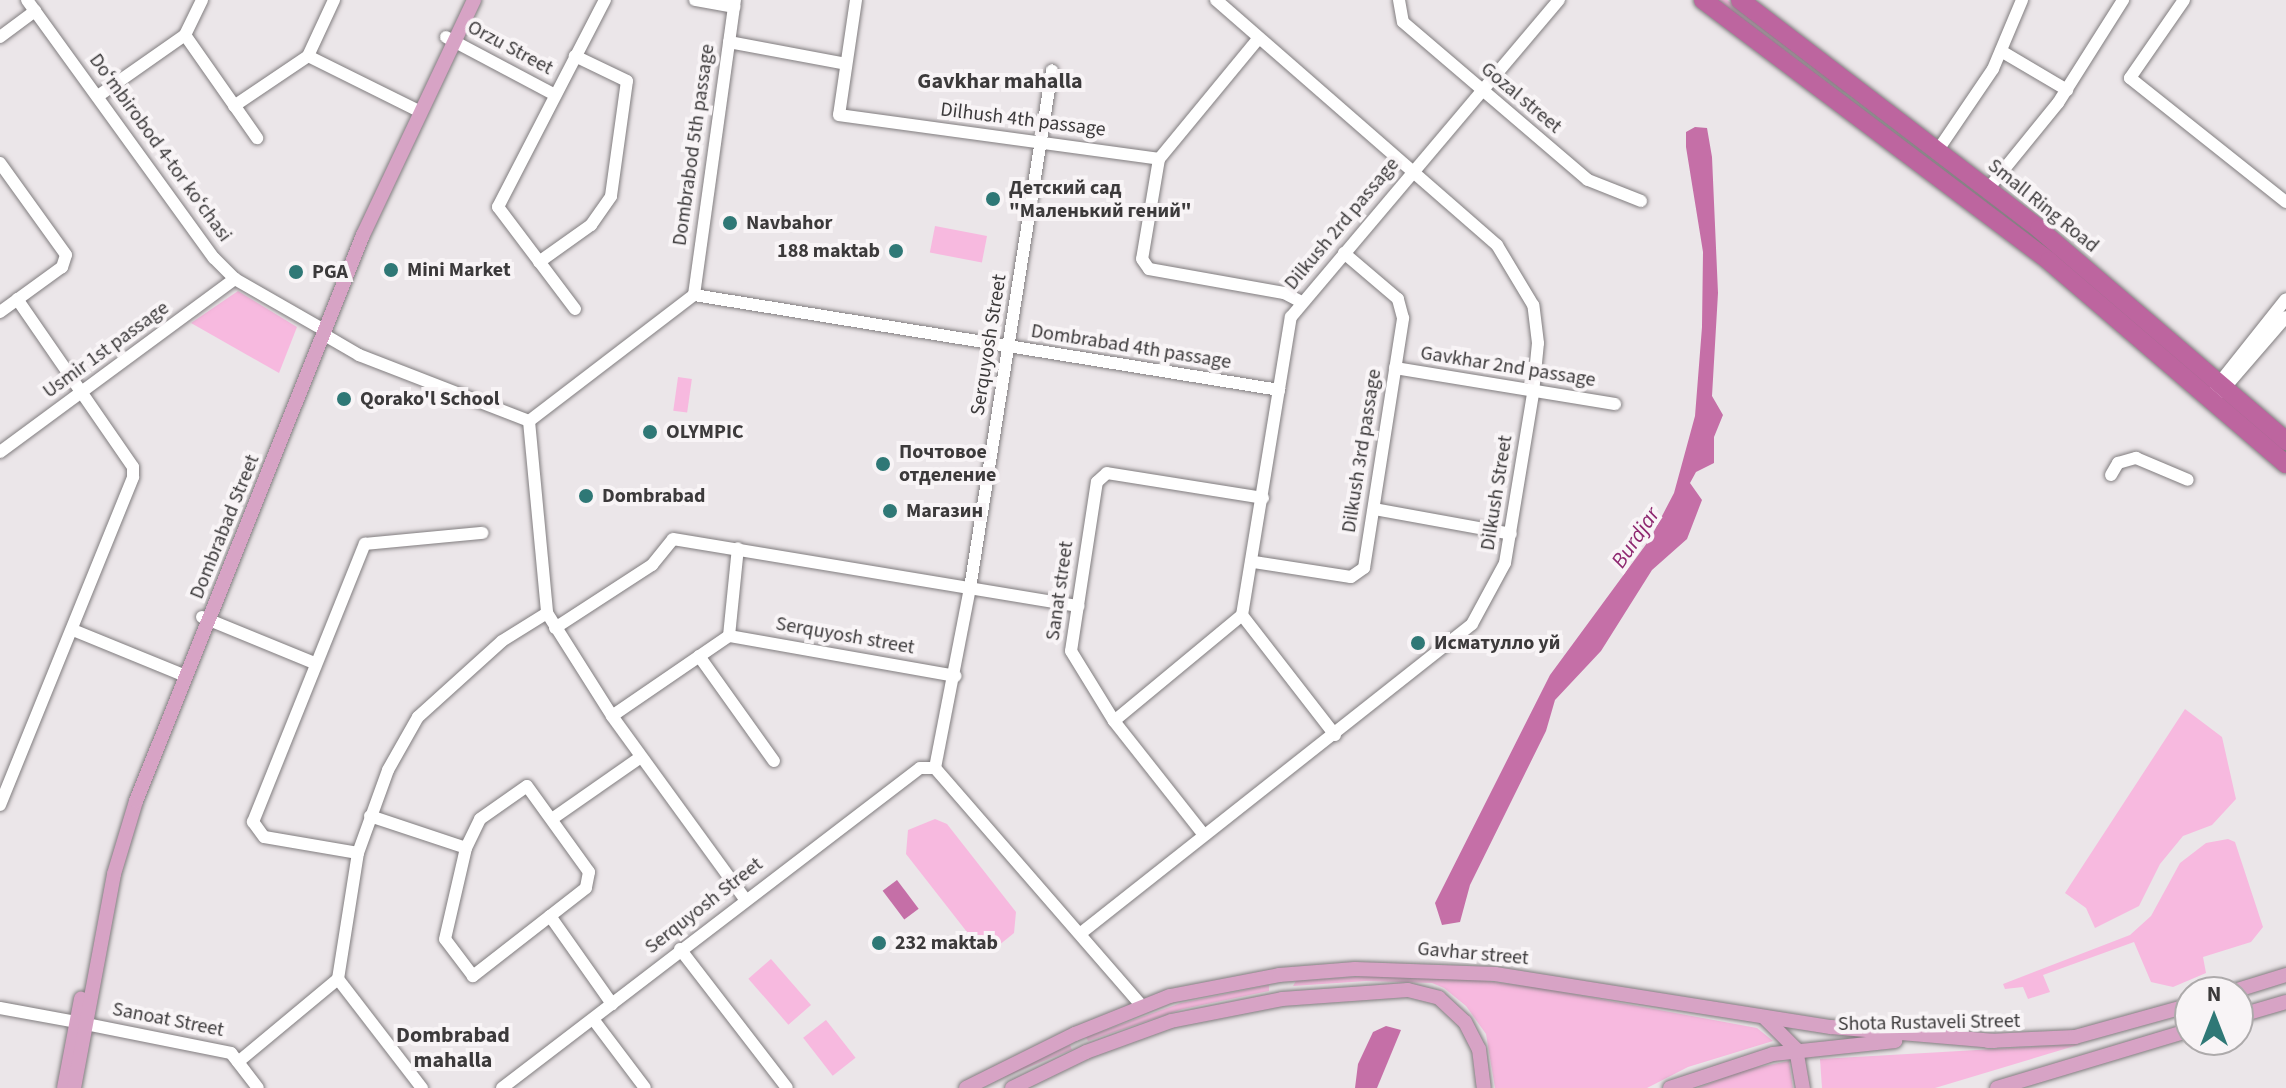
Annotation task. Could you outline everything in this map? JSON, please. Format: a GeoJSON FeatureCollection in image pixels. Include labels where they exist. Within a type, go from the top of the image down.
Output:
{"type":"FeatureCollection","features":[{"type":"Feature","properties":{"kind":"highway","name":"Small Ring Road"},"geometry":{"type":"LineString","coordinates":[[1703,0],[1933,157],[1994,183],[2219,389],[2286,464]]}},
{"type":"Feature","properties":{"kind":"highway","name":"Small Ring Road"},"geometry":{"type":"LineString","coordinates":[[1740,0],[2286,441]]}},
{"type":"Feature","properties":{"kind":"main road","name":"Dombrabad Street"},"geometry":{"type":"LineString","coordinates":[[450,39],[464,0]]}},
{"type":"Feature","properties":{"kind":"main road","name":"Dombrabad Street"},"geometry":{"type":"LineString","coordinates":[[64,1088],[121,849],[182,675],[415,109],[450,39],[474,0]]}},
{"type":"Feature","properties":{"kind":"main road","name":"Gavhar street"},"geometry":{"type":"LineString","coordinates":[[966,1088],[1075,1034],[1142,1006],[1199,989],[1279,975],[1380,968],[1457,971],[1872,1032],[1994,1041]]}},
{"type":"Feature","properties":{"kind":"main road"},"geometry":{"type":"LineString","coordinates":[[1279,975],[1282,999]]}},
{"type":"Feature","properties":{"kind":"main road"},"geometry":{"type":"LineString","coordinates":[[2254,985],[2286,975]]}},
{"type":"Feature","properties":{"kind":"main road","name":"Gavhar street"},"geometry":{"type":"LineString","coordinates":[[1012,1088],[1086,1052],[1171,1021],[1282,999],[1381,991],[1429,993],[1451,1008],[1477,1043],[1484,1088]]}},
{"type":"Feature","properties":{"kind":"main road"},"geometry":{"type":"LineString","coordinates":[[2254,1011],[2286,1002]]}},
{"type":"Feature","properties":{"kind":"main road","name":"Shota Rustaveli Street"},"geometry":{"type":"LineString","coordinates":[[1670,1088],[1728,1065],[1796,1049],[1862,1042],[1994,1041],[2095,1033],[2174,1010]]}},
{"type":"Feature","properties":{"kind":"main road"},"geometry":{"type":"LineString","coordinates":[[1758,1015],[1776,1026],[1796,1049],[1803,1088]]}},
{"type":"Feature","properties":{"kind":"main road","name":"Dombrabad Street"},"geometry":{"type":"LineString","coordinates":[[74,1088],[81,1023]]}},
{"type":"Feature","properties":{"kind":"main road"},"geometry":{"type":"LineString","coordinates":[[1075,1034],[1086,1052]]}},
{"type":"Feature","properties":{"kind":"main road"},"geometry":{"type":"LineString","coordinates":[[1997,1088],[2174,1035]]}},
{"type":"Feature","properties":{"kind":"street"},"geometry":{"type":"LineString","coordinates":[[98,96],[185,35],[202,0]]}},
{"type":"Feature","properties":{"kind":"street"},"geometry":{"type":"LineString","coordinates":[[234,106],[308,56],[334,0]]}},
{"type":"Feature","properties":{"kind":"street","name":"Orzu Street"},"geometry":{"type":"LineString","coordinates":[[575,309],[498,207],[605,0]]}},
{"type":"Feature","properties":{"kind":"street"},"geometry":{"type":"LineString","coordinates":[[695,0],[734,4]]}},
{"type":"Feature","properties":{"kind":"street","name":"Dilhush 4th passage"},"geometry":{"type":"LineString","coordinates":[[856,0],[839,115],[1041,145],[1053,141],[1159,159]]}},
{"type":"Feature","properties":{"kind":"street","name":"Dilkush Street"},"geometry":{"type":"LineString","coordinates":[[1081,933],[1472,624],[1501,577],[1511,534],[1533,393],[1538,343],[1525,284],[1497,245],[1415,169],[1258,39],[1216,0]]}},
{"type":"Feature","properties":{"kind":"street","name":"Gozal street"},"geometry":{"type":"LineString","coordinates":[[1399,0],[1403,22],[1588,180],[1641,201]]}},
{"type":"Feature","properties":{"kind":"street","name":"Dilkush 2rd passage"},"geometry":{"type":"LineString","coordinates":[[1242,615],[1254,562],[1291,317],[1480,89],[1559,0]]}},
{"type":"Feature","properties":{"kind":"street"},"geometry":{"type":"LineString","coordinates":[[1933,157],[2001,51],[2022,0]]}},
{"type":"Feature","properties":{"kind":"street"},"geometry":{"type":"LineString","coordinates":[[1994,183],[2067,90],[2123,0]]}},
{"type":"Feature","properties":{"kind":"street"},"geometry":{"type":"LineString","coordinates":[[2184,0],[2130,78],[2286,202]]}},
{"type":"Feature","properties":{"kind":"street","name":"Dombrabod 5th passage"},"geometry":{"type":"LineString","coordinates":[[694,295],[734,4]]}},
{"type":"Feature","properties":{"kind":"street"},"geometry":{"type":"LineString","coordinates":[[0,37],[31,5]]}},
{"type":"Feature","properties":{"kind":"street","name":"Doʻmbirobod 4-tor koʻchasi"},"geometry":{"type":"LineString","coordinates":[[31,5],[193,233],[235,279],[322,334],[529,421]]}},
{"type":"Feature","properties":{"kind":"street"},"geometry":{"type":"LineString","coordinates":[[185,35],[257,138]]}},
{"type":"Feature","properties":{"kind":"street","name":"Orzu Street"},"geometry":{"type":"LineString","coordinates":[[450,39],[555,95]]}},
{"type":"Feature","properties":{"kind":"street"},"geometry":{"type":"LineString","coordinates":[[1258,39],[1159,159],[1143,265],[1284,293],[1302,302]]}},
{"type":"Feature","properties":{"kind":"street"},"geometry":{"type":"LineString","coordinates":[[729,42],[846,64]]}},
{"type":"Feature","properties":{"kind":"street"},"geometry":{"type":"LineString","coordinates":[[2001,51],[2067,90]]}},
{"type":"Feature","properties":{"kind":"street"},"geometry":{"type":"LineString","coordinates":[[308,56],[415,109]]}},
{"type":"Feature","properties":{"kind":"street"},"geometry":{"type":"LineString","coordinates":[[539,262],[591,225],[611,196],[627,81],[575,56]]}},
{"type":"Feature","properties":{"kind":"street","name":"Serquyosh Street"},"geometry":{"type":"LineString","coordinates":[[502,1088],[744,898],[920,768],[935,768],[970,588],[1052,70]]}},
{"type":"Feature","properties":{"kind":"street"},"geometry":{"type":"LineString","coordinates":[[0,163],[66,255],[62,267],[0,312]]}},
{"type":"Feature","properties":{"kind":"street","name":"Dilkush 3rd passage"},"geometry":{"type":"LineString","coordinates":[[1254,562],[1351,577],[1364,568],[1403,318],[1398,299],[1344,253]]}},
{"type":"Feature","properties":{"kind":"street","name":"Usmir 1st passage"},"geometry":{"type":"LineString","coordinates":[[0,452],[235,279]]}},
{"type":"Feature","properties":{"kind":"street"},"geometry":{"type":"LineString","coordinates":[[694,295],[529,421],[547,613],[612,716],[744,898]]}},
{"type":"Feature","properties":{"kind":"street","name":"Dombrabad 4th passage"},"geometry":{"type":"LineString","coordinates":[[694,295],[1279,390]]}},
{"type":"Feature","properties":{"kind":"street"},"geometry":{"type":"LineString","coordinates":[[0,805],[133,477],[133,467],[17,299]]}},
{"type":"Feature","properties":{"kind":"street"},"geometry":{"type":"LineString","coordinates":[[2219,389],[2286,299]]}},
{"type":"Feature","properties":{"kind":"street"},"geometry":{"type":"LineString","coordinates":[[2219,389],[2286,317]]}},
{"type":"Feature","properties":{"kind":"street","name":"Gavkhar 2nd passage"},"geometry":{"type":"LineString","coordinates":[[1395,368],[1615,404]]}},
{"type":"Feature","properties":{"kind":"street"},"geometry":{"type":"LineString","coordinates":[[2111,475],[2118,463],[2136,458],[2188,480]]}},
{"type":"Feature","properties":{"kind":"street","name":"Sanat street"},"geometry":{"type":"LineString","coordinates":[[1204,835],[1114,721],[1071,651],[1078,606],[1101,475],[1263,498]]}},
{"type":"Feature","properties":{"kind":"street"},"geometry":{"type":"LineString","coordinates":[[1374,509],[1511,534]]}},
{"type":"Feature","properties":{"kind":"street"},"geometry":{"type":"LineString","coordinates":[[358,853],[264,837],[253,826],[314,663],[365,544],[482,533]]}},
{"type":"Feature","properties":{"kind":"street"},"geometry":{"type":"LineString","coordinates":[[555,628],[652,565],[673,539],[1078,606]]}},
{"type":"Feature","properties":{"kind":"street"},"geometry":{"type":"LineString","coordinates":[[612,716],[729,636],[738,548]]}},
{"type":"Feature","properties":{"kind":"street"},"geometry":{"type":"LineString","coordinates":[[258,1088],[238,1062],[338,979],[358,853],[370,816],[418,717],[502,641],[547,613]]}},
{"type":"Feature","properties":{"kind":"street"},"geometry":{"type":"LineString","coordinates":[[1114,721],[1242,615],[1335,735]]}},
{"type":"Feature","properties":{"kind":"street"},"geometry":{"type":"LineString","coordinates":[[206,619],[314,663]]}},
{"type":"Feature","properties":{"kind":"street"},"geometry":{"type":"LineString","coordinates":[[73,630],[182,675]]}},
{"type":"Feature","properties":{"kind":"street","name":"Serquyosh street"},"geometry":{"type":"LineString","coordinates":[[729,636],[955,676]]}},
{"type":"Feature","properties":{"kind":"street"},"geometry":{"type":"LineString","coordinates":[[699,656],[774,761]]}},
{"type":"Feature","properties":{"kind":"street"},"geometry":{"type":"LineString","coordinates":[[552,819],[641,757]]}},
{"type":"Feature","properties":{"kind":"street"},"geometry":{"type":"LineString","coordinates":[[935,768],[1142,1006]]}},
{"type":"Feature","properties":{"kind":"street"},"geometry":{"type":"LineString","coordinates":[[527,786],[552,819],[590,876],[586,888],[473,976],[445,939],[466,848],[480,819],[527,786]]}},
{"type":"Feature","properties":{"kind":"street"},"geometry":{"type":"LineString","coordinates":[[370,816],[466,848]]}},
{"type":"Feature","properties":{"kind":"street"},"geometry":{"type":"LineString","coordinates":[[550,916],[612,1004]]}},
{"type":"Feature","properties":{"kind":"street"},"geometry":{"type":"LineString","coordinates":[[680,949],[787,1088]]}},
{"type":"Feature","properties":{"kind":"street"},"geometry":{"type":"LineString","coordinates":[[338,979],[422,1088]]}},
{"type":"Feature","properties":{"kind":"street","name":"Sanoat Street"},"geometry":{"type":"LineString","coordinates":[[0,1008],[231,1053],[238,1062]]}},
{"type":"Feature","properties":{"kind":"street"},"geometry":{"type":"LineString","coordinates":[[593,1019],[645,1088]]}},
{"type":"Feature","properties":{"kind":"shaded area"},"geometry":{"type":"Polygon","coordinates":[[[1717,0],[1727,0],[1846,90],[1844,93],[1717,0]]]}},
{"type":"Feature","properties":{"kind":"shaded area","name":"Burdjar"},"geometry":{"type":"Polygon","coordinates":[[[1695,127],[1707,128],[1712,157],[1718,293],[1712,396],[1723,415],[1714,437],[1714,463],[1696,472],[1690,483],[1702,500],[1687,539],[1652,570],[1601,651],[1555,700],[1546,731],[1470,885],[1460,922],[1442,925],[1435,903],[1550,675],[1650,539],[1674,493],[1695,416],[1702,327],[1703,252],[1686,147],[1686,132],[1695,127]]]}},
{"type":"Feature","properties":{"kind":"shaded area"},"geometry":{"type":"Polygon","coordinates":[[[935,226],[987,236],[982,263],[930,253],[935,226]]]}},
{"type":"Feature","properties":{"kind":"shaded area"},"geometry":{"type":"Polygon","coordinates":[[[238,291],[297,327],[279,373],[191,323],[238,291]]]}},
{"type":"Feature","properties":{"kind":"shaded area"},"geometry":{"type":"Polygon","coordinates":[[[678,377],[692,379],[687,413],[673,411],[678,377]]]}},
{"type":"Feature","properties":{"kind":"shaded area"},"geometry":{"type":"Polygon","coordinates":[[[2185,709],[2222,737],[2236,799],[2212,825],[2183,836],[2160,864],[2139,906],[2095,928],[2086,908],[2065,893],[2185,709]]]}},
{"type":"Feature","properties":{"kind":"shaded area"},"geometry":{"type":"Polygon","coordinates":[[[935,819],[947,824],[1016,912],[1014,933],[998,946],[974,941],[906,854],[908,830],[935,819]]]}},
{"type":"Feature","properties":{"kind":"shaded area"},"geometry":{"type":"Polygon","coordinates":[[[2228,839],[2235,842],[2263,927],[2251,942],[2203,957],[2206,973],[2174,976],[2173,987],[2151,982],[2134,942],[2043,975],[2050,992],[2028,999],[2023,987],[2005,989],[2003,984],[2130,935],[2151,916],[2180,863],[2206,843],[2228,839]]]}},
{"type":"Feature","properties":{"kind":"shaded area"},"geometry":{"type":"Polygon","coordinates":[[[897,880],[919,909],[904,920],[883,891],[897,880]]]}},
{"type":"Feature","properties":{"kind":"shaded area"},"geometry":{"type":"Polygon","coordinates":[[[771,959],[811,1005],[788,1025],[748,979],[771,959]]]}},
{"type":"Feature","properties":{"kind":"shaded area"},"geometry":{"type":"Polygon","coordinates":[[[1366,976],[1471,979],[1540,988],[1757,1028],[1773,1041],[1688,1067],[1647,1088],[1495,1088],[1486,1034],[1466,1006],[1444,988],[1432,983],[1366,981],[1293,986],[1296,981],[1366,976]]]}},
{"type":"Feature","properties":{"kind":"shaded area"},"geometry":{"type":"Polygon","coordinates":[[[1269,985],[1269,991],[1183,1009],[1088,1041],[1086,1037],[1181,1003],[1269,985]]]}},
{"type":"Feature","properties":{"kind":"shaded area"},"geometry":{"type":"Polygon","coordinates":[[[826,1020],[856,1058],[833,1076],[803,1038],[826,1020]]]}},
{"type":"Feature","properties":{"kind":"shaded area"},"geometry":{"type":"Polygon","coordinates":[[[1386,1026],[1401,1030],[1377,1088],[1355,1088],[1358,1064],[1373,1032],[1386,1026]]]}},
{"type":"Feature","properties":{"kind":"shaded area"},"geometry":{"type":"Polygon","coordinates":[[[2081,1044],[1935,1088],[1822,1088],[1820,1059],[2081,1044]]]}},
{"type":"Feature","properties":{"kind":"shaded area"},"geometry":{"type":"Polygon","coordinates":[[[1070,1045],[1072,1050],[984,1085],[982,1081],[1070,1045]]]}},
{"type":"Feature","properties":{"kind":"shaded area"},"geometry":{"type":"Polygon","coordinates":[[[1789,1061],[1793,1088],[1698,1088],[1744,1070],[1789,1061]]]}},
{"type":"Feature","properties":{"kind":"place","name":"Детский сад \"Маленький гений\""},"geometry":{"type":"Point","coordinates":[993,199]}},
{"type":"Feature","properties":{"kind":"place","name":"Navbahor"},"geometry":{"type":"Point","coordinates":[730,223]}},
{"type":"Feature","properties":{"kind":"place","name":"188 maktab"},"geometry":{"type":"Point","coordinates":[896,251]}},
{"type":"Feature","properties":{"kind":"place","name":"Mini Market"},"geometry":{"type":"Point","coordinates":[391,270]}},
{"type":"Feature","properties":{"kind":"place","name":"PGA"},"geometry":{"type":"Point","coordinates":[296,272]}},
{"type":"Feature","properties":{"kind":"place","name":"Qorako'l School"},"geometry":{"type":"Point","coordinates":[344,399]}},
{"type":"Feature","properties":{"kind":"place","name":"OLYMPIC"},"geometry":{"type":"Point","coordinates":[650,432]}},
{"type":"Feature","properties":{"kind":"place","name":"Почтовое отделение"},"geometry":{"type":"Point","coordinates":[883,464]}},
{"type":"Feature","properties":{"kind":"place","name":"Dombrabad"},"geometry":{"type":"Point","coordinates":[586,496]}},
{"type":"Feature","properties":{"kind":"place","name":"Магазин"},"geometry":{"type":"Point","coordinates":[890,511]}},
{"type":"Feature","properties":{"kind":"place","name":"Исматулло уй"},"geometry":{"type":"Point","coordinates":[1418,643]}},
{"type":"Feature","properties":{"kind":"place","name":"232 maktab"},"geometry":{"type":"Point","coordinates":[879,943]}},
{"type":"Feature","properties":{"kind":"district","name":"Gavkhar mahalla"},"geometry":{"type":"Point","coordinates":[1000,82]}},
{"type":"Feature","properties":{"kind":"district","name":"Dombrabad mahalla"},"geometry":{"type":"Point","coordinates":[453,1048]}}]}
